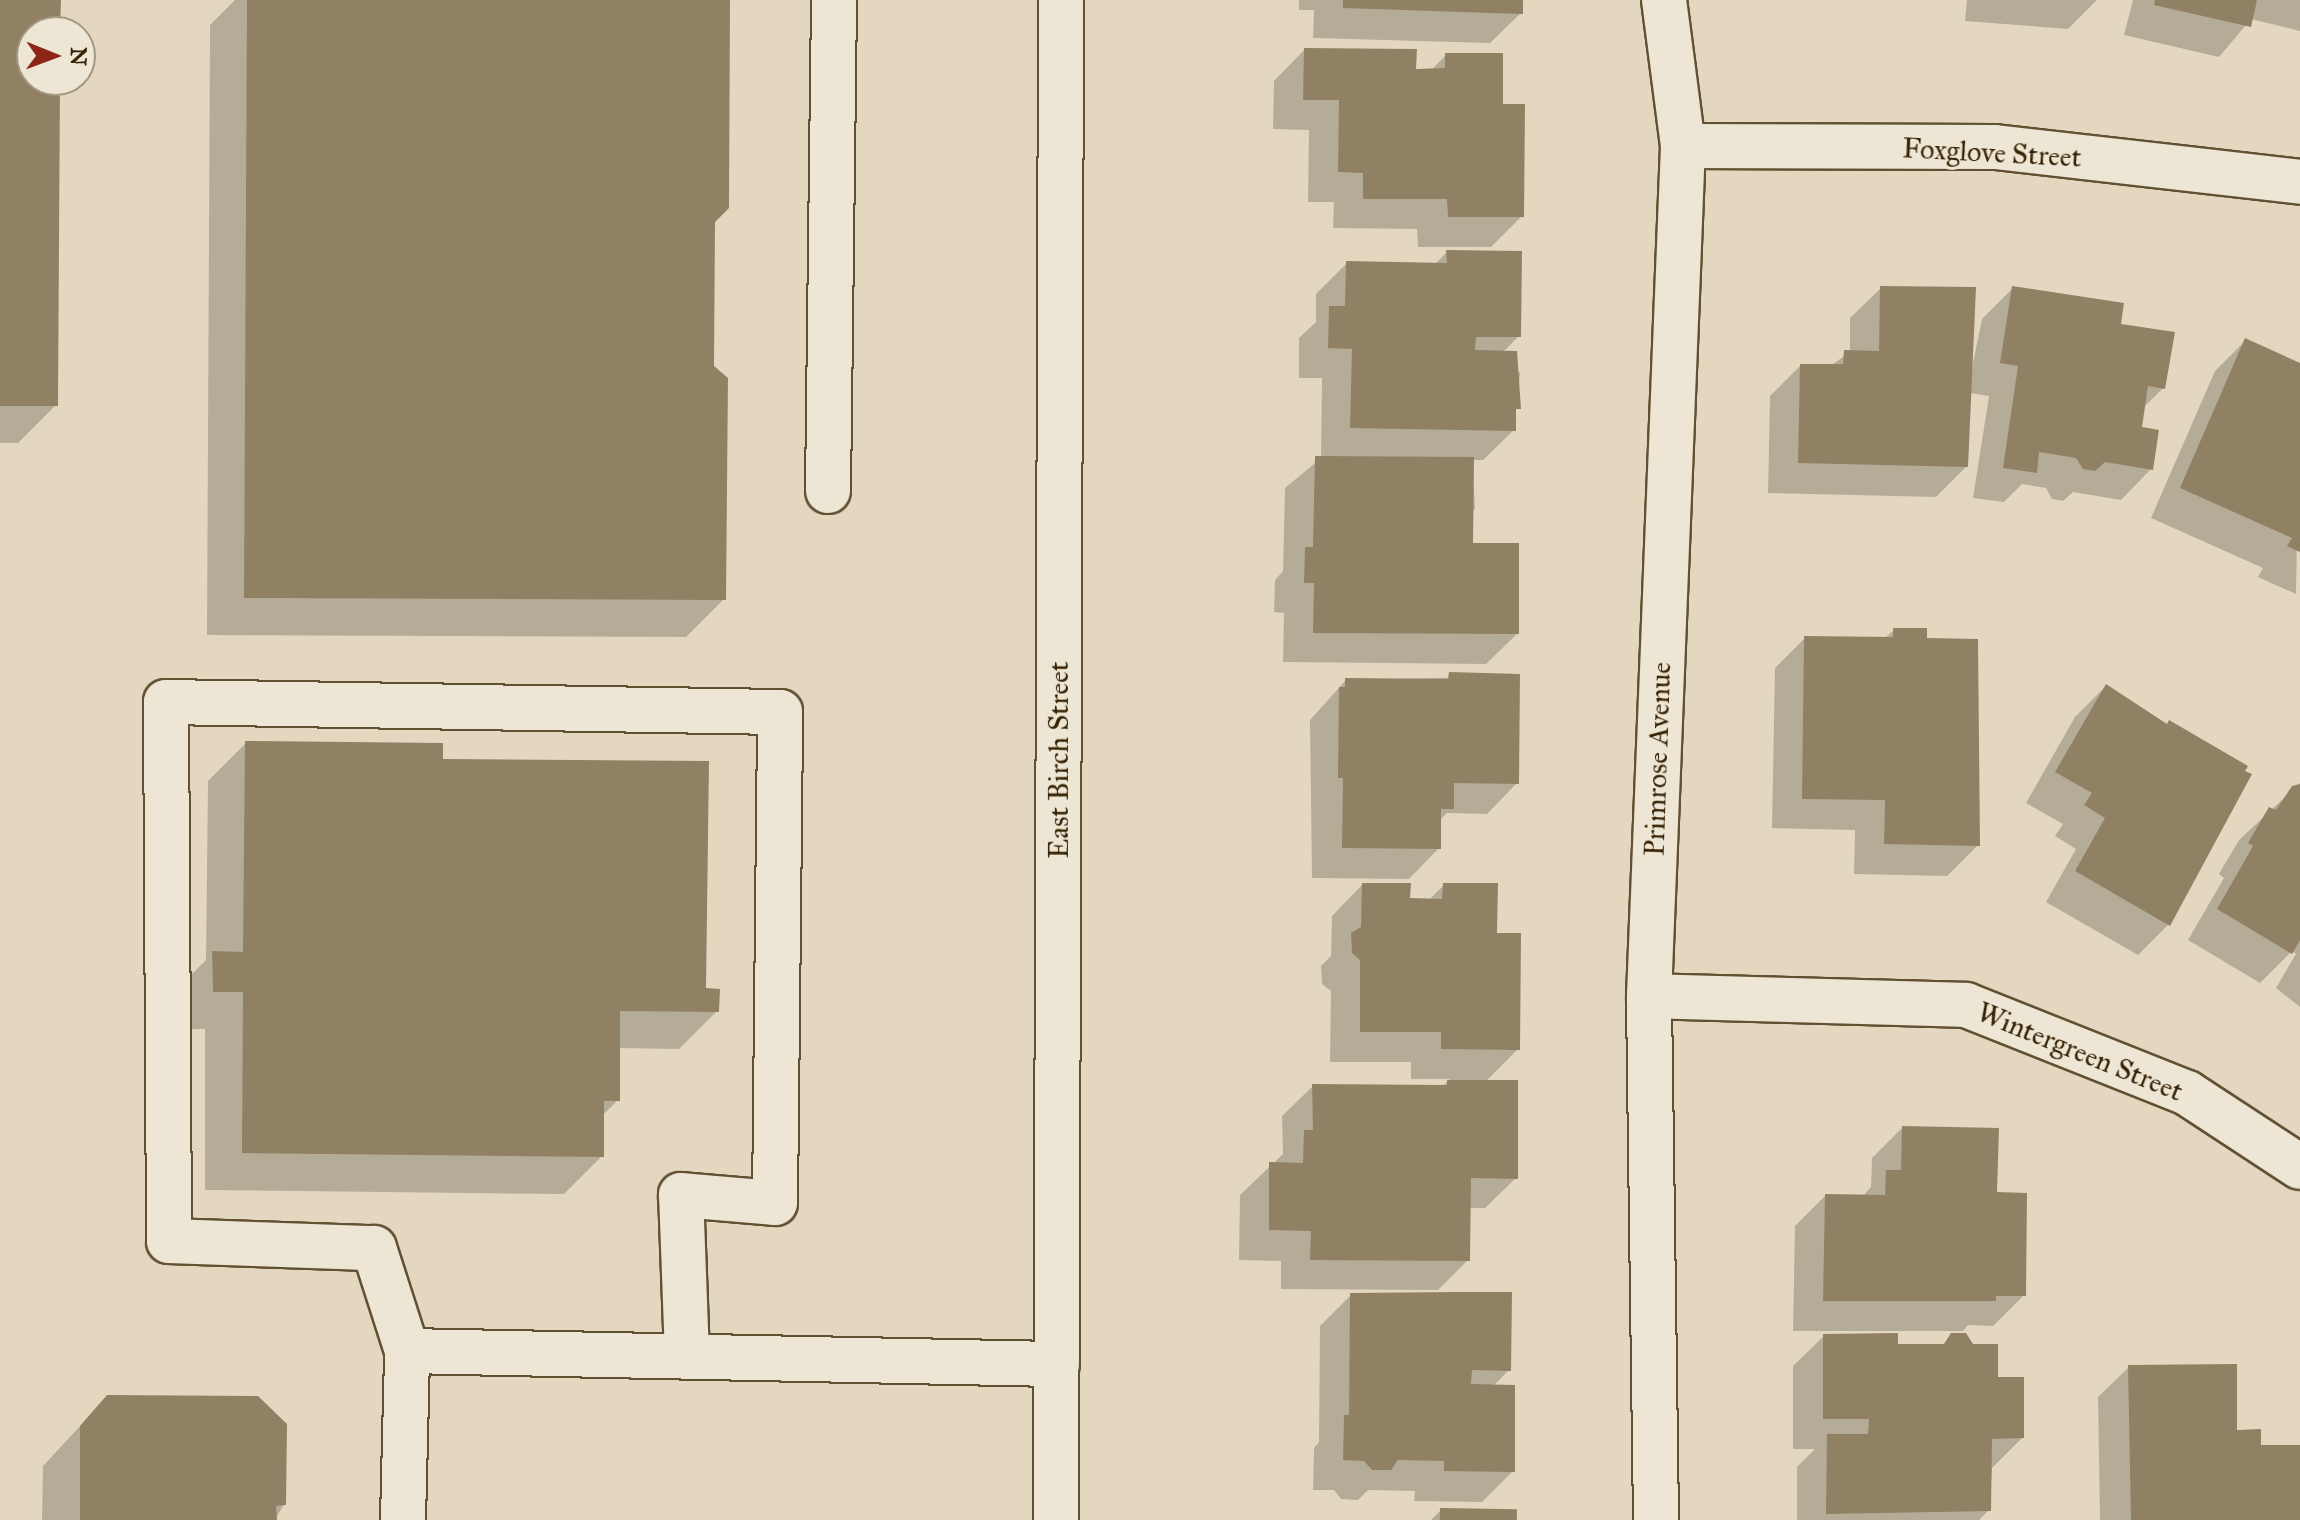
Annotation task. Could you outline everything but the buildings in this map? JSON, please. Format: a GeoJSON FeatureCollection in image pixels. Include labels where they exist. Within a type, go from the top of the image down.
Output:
{"type":"FeatureCollection","features":[{"type":"Feature","properties":{"kind":"street"},"geometry":{"type":"LineString","coordinates":[[828,491],[834,0]]}},
{"type":"Feature","properties":{"kind":"street","name":"East Birch Street"},"geometry":{"type":"LineString","coordinates":[[1056,1520],[1061,0]]}},
{"type":"Feature","properties":{"kind":"street","name":"Primrose Avenue"},"geometry":{"type":"LineString","coordinates":[[1656,1520],[1649,996],[1683,146],[1664,0]]}},
{"type":"Feature","properties":{"kind":"street","name":"Foxglove Street"},"geometry":{"type":"LineString","coordinates":[[1683,146],[1995,147],[2300,182]]}},
{"type":"Feature","properties":{"kind":"street"},"geometry":{"type":"LineString","coordinates":[[403,1520],[407,1351],[374,1248],[169,1241],[166,702],[780,712],[775,1203],[681,1195],[687,1356]]}},
{"type":"Feature","properties":{"kind":"street","name":"Wintergreen Street"},"geometry":{"type":"LineString","coordinates":[[1649,996],[1966,1005],[2187,1093],[2300,1167]]}},
{"type":"Feature","properties":{"kind":"street"},"geometry":{"type":"LineString","coordinates":[[407,1351],[1057,1364]]}}]}
